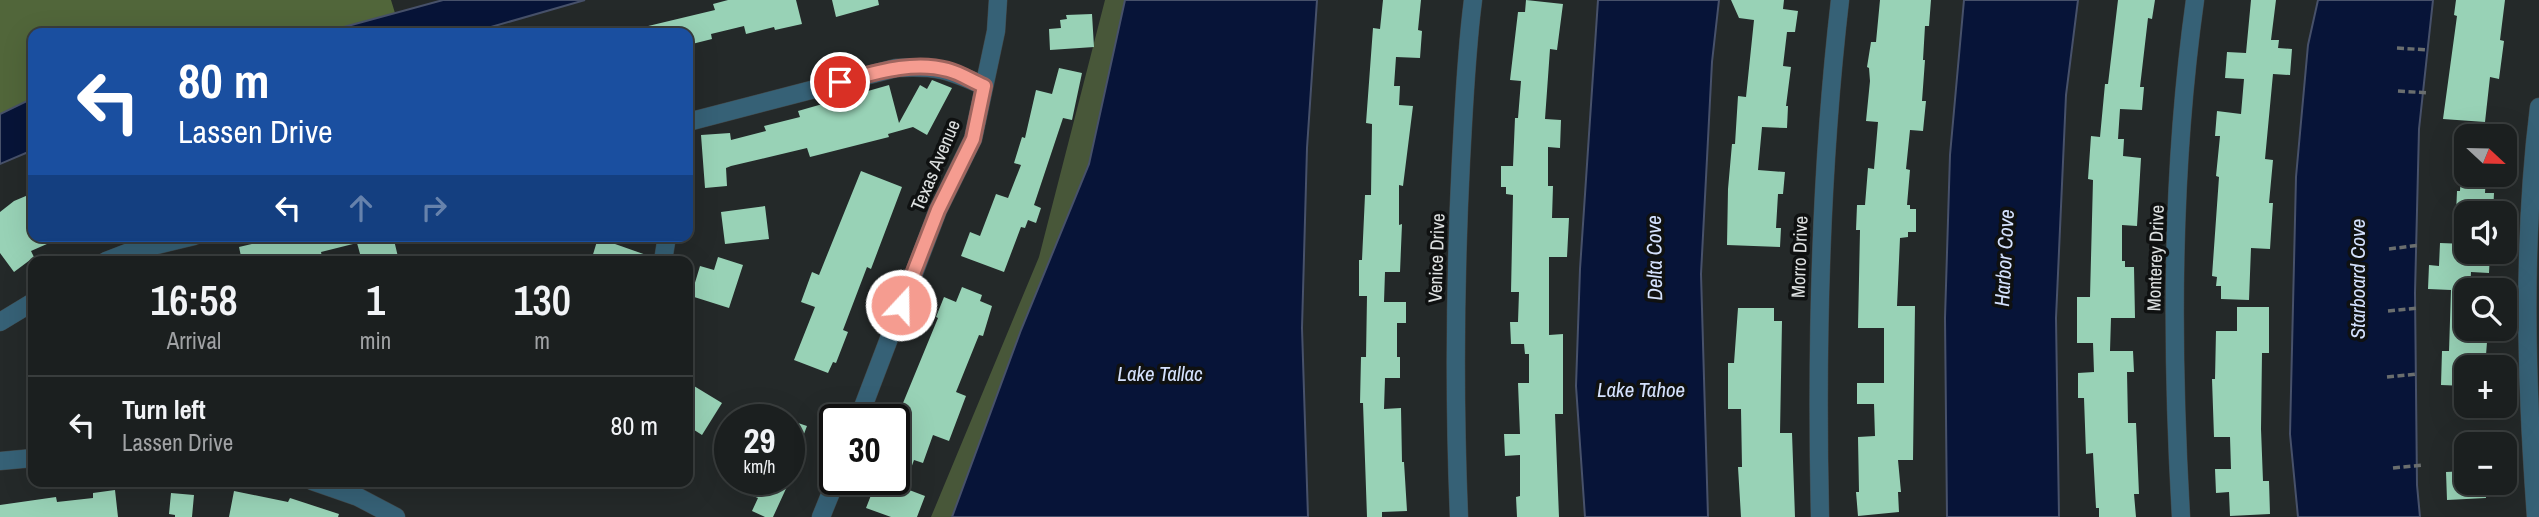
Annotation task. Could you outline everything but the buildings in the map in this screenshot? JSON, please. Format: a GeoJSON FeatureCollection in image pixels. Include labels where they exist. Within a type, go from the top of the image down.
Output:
{"type":"FeatureCollection","features":[{"type":"Feature","properties":{"kind":"street","name":"Texas Avenue"},"geometry":{"type":"LineString","coordinates":[[864,404],[938,210],[973,139],[996,31],[998,0]]}},
{"type":"Feature","properties":{"kind":"street","name":"Venice Drive"},"geometry":{"type":"LineString","coordinates":[[1459,517],[1455,405],[1456,255],[1473,0]]}},
{"type":"Feature","properties":{"kind":"street","name":"Morro Drive"},"geometry":{"type":"LineString","coordinates":[[1820,517],[1817,384],[1819,264],[1824,167],[1840,0]]}},
{"type":"Feature","properties":{"kind":"street","name":"Monterey Drive"},"geometry":{"type":"LineString","coordinates":[[2181,517],[2174,325],[2176,218],[2182,115],[2195,0]]}},
{"type":"Feature","properties":{"kind":"street"},"geometry":{"type":"LineString","coordinates":[[693,121],[896,68],[948,70],[984,86]]}},
{"type":"Feature","properties":{"kind":"street"},"geometry":{"type":"LineString","coordinates":[[2536,517],[2529,421],[2527,340],[2528,271],[2539,107]]}},
{"type":"Feature","properties":{"kind":"street"},"geometry":{"type":"LineString","coordinates":[[119,256],[169,242]]}},
{"type":"Feature","properties":{"kind":"street"},"geometry":{"type":"LineString","coordinates":[[0,322],[28,305]]}},
{"type":"Feature","properties":{"kind":"street"},"geometry":{"type":"LineString","coordinates":[[0,461],[28,458]]}},
{"type":"Feature","properties":{"kind":"street"},"geometry":{"type":"LineString","coordinates":[[361,489],[396,517]]}},
{"type":"Feature","properties":{"kind":"street"},"geometry":{"type":"LineString","coordinates":[[821,517],[829,495]]}},
{"type":"Feature","properties":{"kind":"path"},"geometry":{"type":"LineString","coordinates":[[2397,48],[2428,50]]}},
{"type":"Feature","properties":{"kind":"path"},"geometry":{"type":"LineString","coordinates":[[2398,91],[2429,93]]}},
{"type":"Feature","properties":{"kind":"path"},"geometry":{"type":"LineString","coordinates":[[2389,249],[2420,245]]}},
{"type":"Feature","properties":{"kind":"path"},"geometry":{"type":"LineString","coordinates":[[2388,311],[2419,308]]}},
{"type":"Feature","properties":{"kind":"path"},"geometry":{"type":"LineString","coordinates":[[2387,377],[2418,374]]}},
{"type":"Feature","properties":{"kind":"path"},"geometry":{"type":"LineString","coordinates":[[2393,468],[2424,465]]}},
{"type":"Feature","properties":{"kind":"green space"},"geometry":{"type":"Polygon","coordinates":[[[0,0],[391,0],[395,13],[340,28],[28,28],[28,100],[0,114],[0,0]]]}},
{"type":"Feature","properties":{"kind":"green space"},"geometry":{"type":"Polygon","coordinates":[[[1105,0],[1125,0],[1089,164],[1021,330],[952,517],[931,517],[1039,257],[1105,0]]]}},
{"type":"Feature","properties":{"kind":"water"},"geometry":{"type":"Polygon","coordinates":[[[443,0],[585,0],[487,28],[340,28],[443,0]]]}},
{"type":"Feature","properties":{"kind":"water","name":"Lake Tallac"},"geometry":{"type":"Polygon","coordinates":[[[1125,0],[1317,0],[1307,148],[1302,328],[1308,517],[952,517],[1021,330],[1089,164],[1125,0]]]}},
{"type":"Feature","properties":{"kind":"water","name":"Lake Tahoe"},"geometry":{"type":"Polygon","coordinates":[[[1598,0],[1719,0],[1712,62],[1701,274],[1708,517],[1585,517],[1576,386],[1580,269],[1598,0]]]}},
{"type":"Feature","properties":{"kind":"water","name":"Harbor Cove"},"geometry":{"type":"Polygon","coordinates":[[[1964,0],[2078,0],[2066,95],[2056,318],[2059,517],[1947,517],[1945,318],[1950,155],[1964,0]]]}},
{"type":"Feature","properties":{"kind":"water","name":"Starboard Cove"},"geometry":{"type":"Polygon","coordinates":[[[2318,0],[2433,0],[2419,129],[2415,293],[2417,485],[2420,517],[2298,517],[2290,434],[2296,177],[2308,45],[2318,0]]]}},
{"type":"Feature","properties":{"kind":"water"},"geometry":{"type":"Polygon","coordinates":[[[28,100],[28,152],[0,164],[0,114],[28,100]]]}},
{"type":"Feature","properties":{"kind":"route"},"geometry":{"type":"LineString","coordinates":[[840,82],[896,68],[924,67],[948,70],[984,86],[973,139],[938,210],[901,305]]}},
{"type":"Feature","properties":{"kind":"water label","name":"Delta Cove"},"geometry":{"type":"Point","coordinates":[1654,258]}}]}
